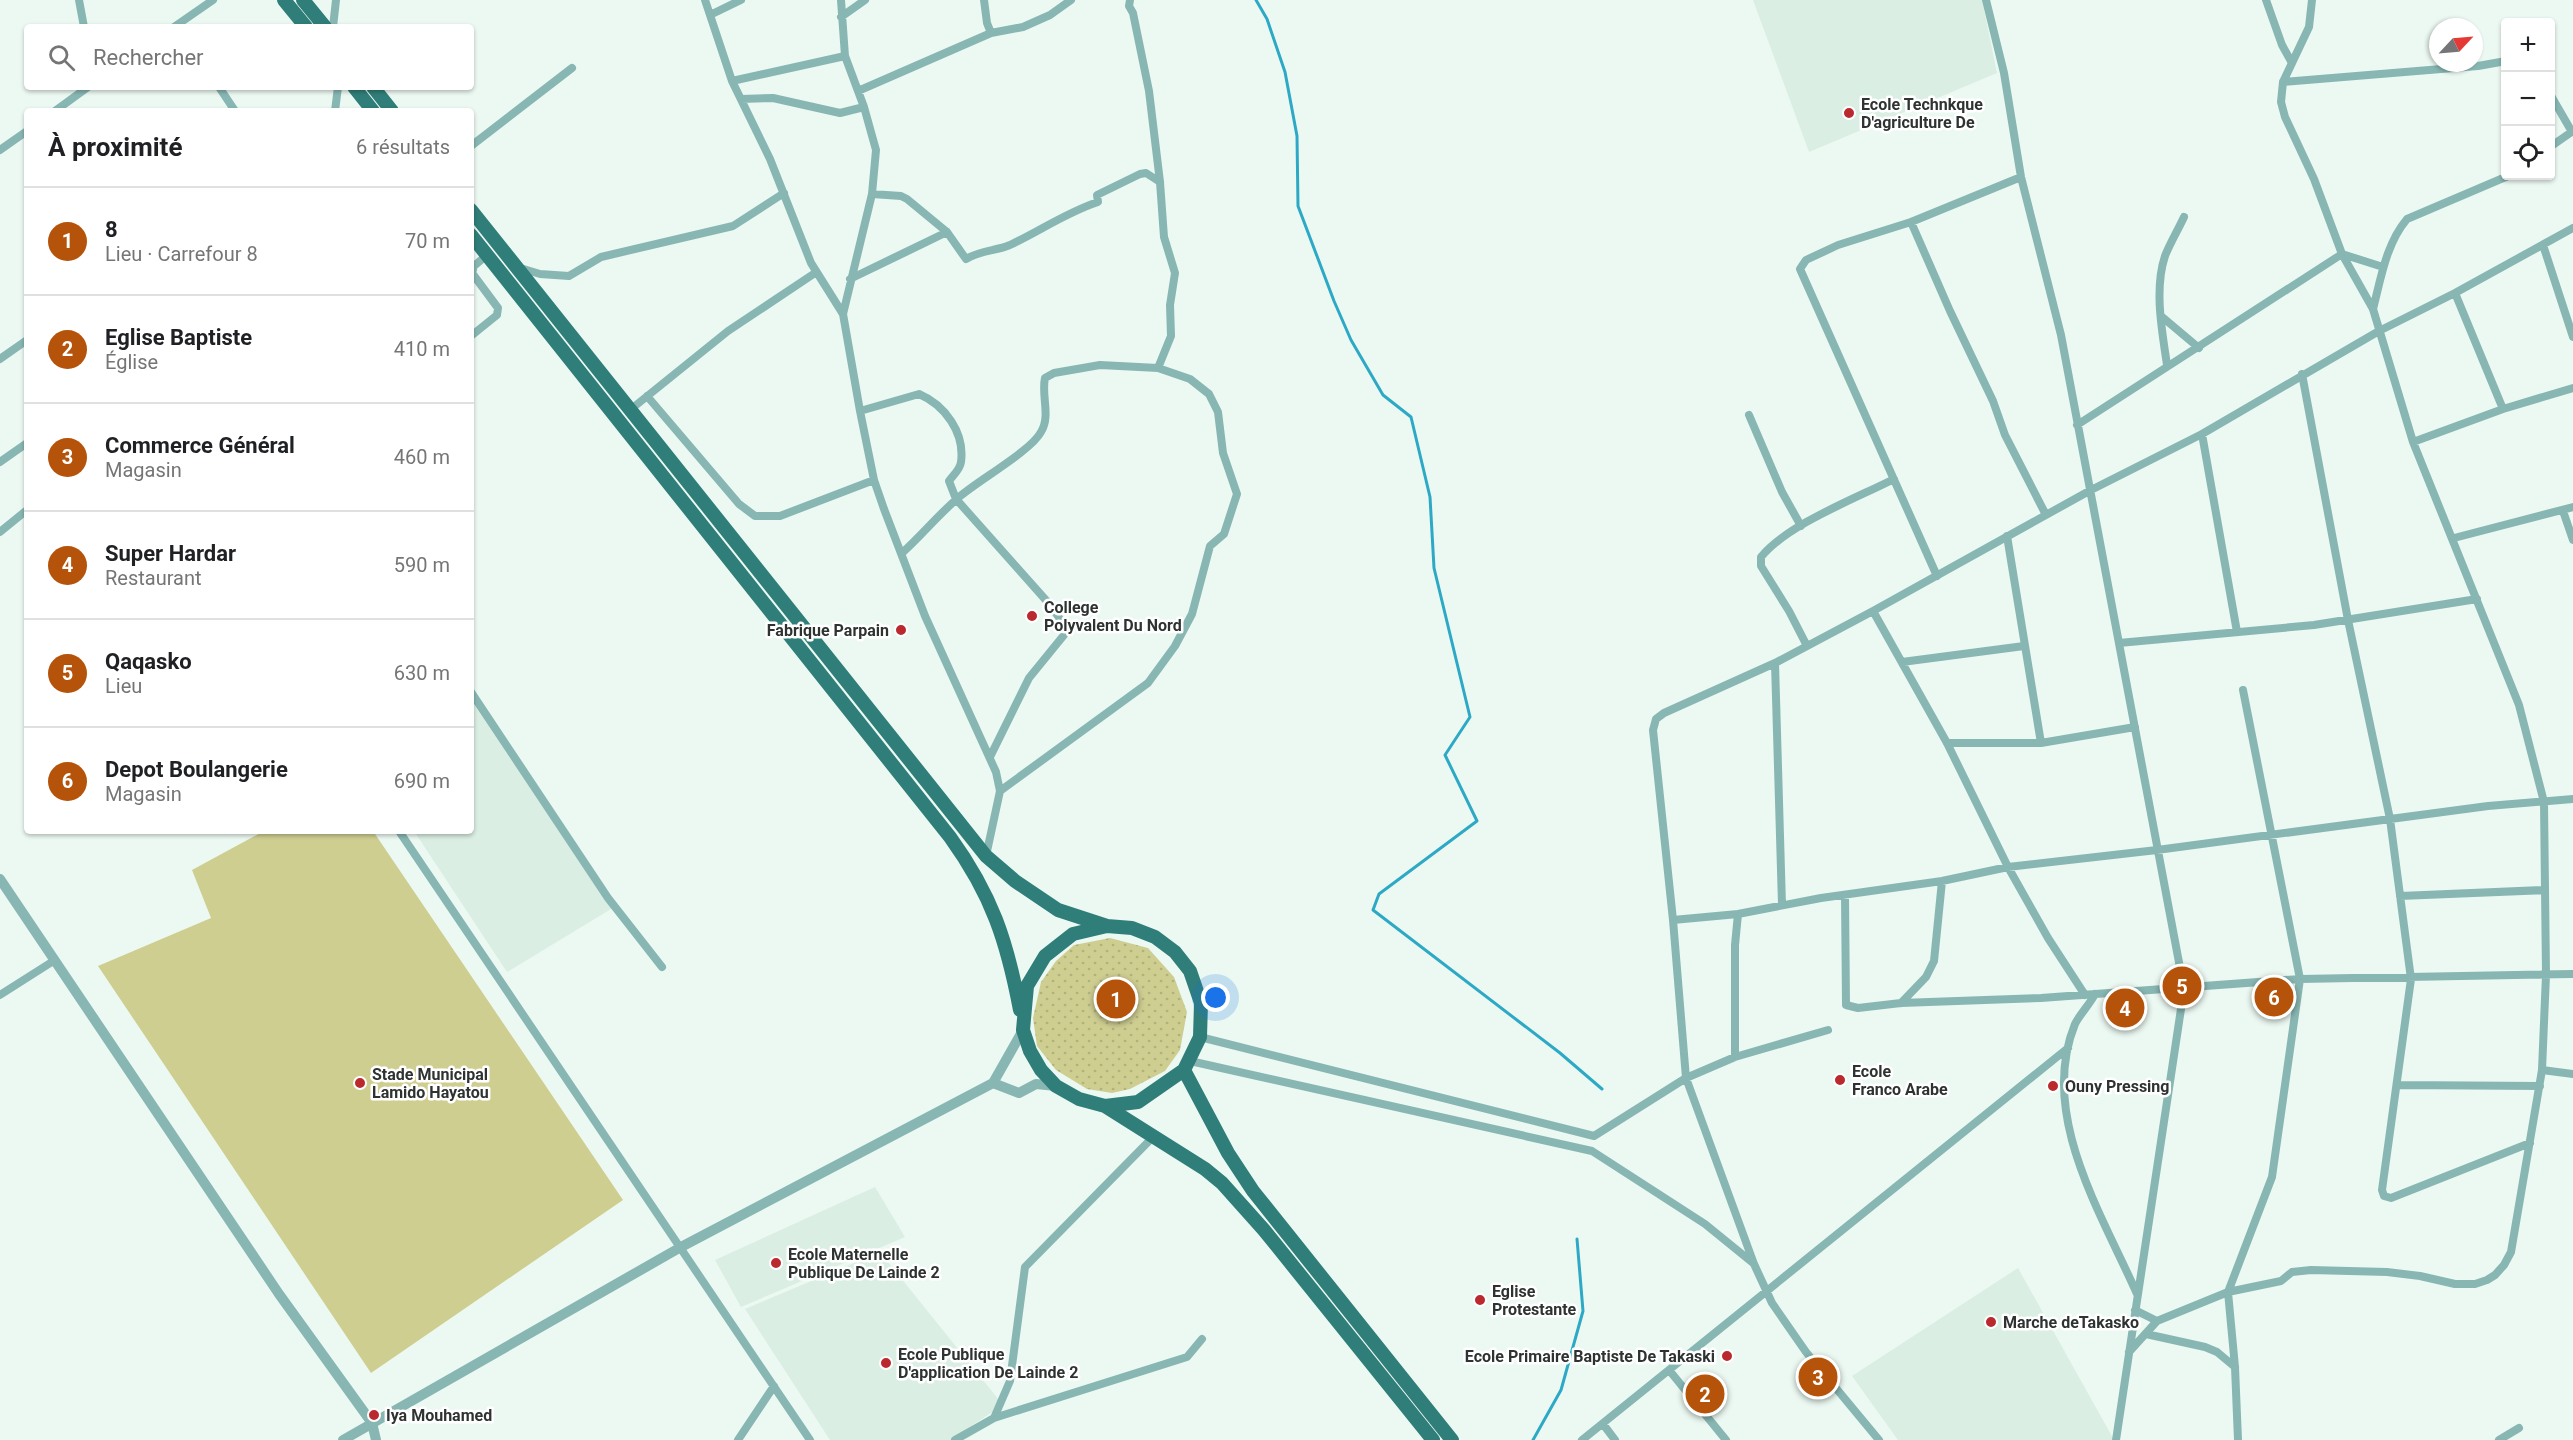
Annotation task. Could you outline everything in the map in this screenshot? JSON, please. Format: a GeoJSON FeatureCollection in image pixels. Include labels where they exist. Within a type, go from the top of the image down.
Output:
{"type":"FeatureCollection","features":[{"type":"Feature","properties":{"kind":"main road"},"geometry":{"type":"LineString","coordinates":[[284,0],[304,24]]}},
{"type":"Feature","properties":{"kind":"main road"},"geometry":{"type":"LineString","coordinates":[[303,0],[323,24]]}},
{"type":"Feature","properties":{"kind":"main road"},"geometry":{"type":"LineString","coordinates":[[356,90],[371,108]]}},
{"type":"Feature","properties":{"kind":"main road"},"geometry":{"type":"LineString","coordinates":[[375,90],[390,108]]}},
{"type":"Feature","properties":{"kind":"main road"},"geometry":{"type":"LineString","coordinates":[[474,214],[986,856],[1015,881],[1058,910],[1107,926],[1132,928],[1155,937],[1175,952],[1190,971],[1201,1003],[1200,1037],[1187,1066],[1138,1102],[1105,1106]]}},
{"type":"Feature","properties":{"kind":"main road"},"geometry":{"type":"LineString","coordinates":[[474,239],[973,868],[1004,937],[1023,1026],[1035,1061],[1056,1086],[1079,1099],[1105,1106],[1205,1169],[1238,1199],[1433,1440]]}},
{"type":"Feature","properties":{"kind":"main road"},"geometry":{"type":"LineString","coordinates":[[1023,1026],[1027,986],[1044,956],[1073,934],[1107,926]]}},
{"type":"Feature","properties":{"kind":"main road"},"geometry":{"type":"LineString","coordinates":[[1187,1066],[1228,1154],[1253,1191],[1452,1440]]}},
{"type":"Feature","properties":{"kind":"street"},"geometry":{"type":"LineString","coordinates":[[79,0],[83,24]]}},
{"type":"Feature","properties":{"kind":"street"},"geometry":{"type":"LineString","coordinates":[[180,24],[213,0]]}},
{"type":"Feature","properties":{"kind":"street"},"geometry":{"type":"LineString","coordinates":[[333,24],[336,0]]}},
{"type":"Feature","properties":{"kind":"street"},"geometry":{"type":"LineString","coordinates":[[705,0],[732,81],[784,193],[815,273],[843,314]]}},
{"type":"Feature","properties":{"kind":"street"},"geometry":{"type":"LineString","coordinates":[[710,15],[741,0]]}},
{"type":"Feature","properties":{"kind":"street"},"geometry":{"type":"LineString","coordinates":[[841,0],[845,56],[864,107],[876,150],[872,194],[843,314],[874,480],[926,616],[990,757],[1000,791],[986,856]]}},
{"type":"Feature","properties":{"kind":"street"},"geometry":{"type":"LineString","coordinates":[[842,18],[865,0]]}},
{"type":"Feature","properties":{"kind":"street"},"geometry":{"type":"LineString","coordinates":[[984,0],[987,23],[991,33]]}},
{"type":"Feature","properties":{"kind":"street"},"geometry":{"type":"LineString","coordinates":[[858,91],[991,33],[1023,27],[1050,15],[1071,0]]}},
{"type":"Feature","properties":{"kind":"street"},"geometry":{"type":"LineString","coordinates":[[1130,0],[1129,6],[1133,13],[1149,91],[1164,237],[1175,273],[1170,305],[1171,336],[1158,368]]}},
{"type":"Feature","properties":{"kind":"street"},"geometry":{"type":"LineString","coordinates":[[1986,0],[2004,73],[2021,177],[2061,335],[2184,989],[2116,1440]]}},
{"type":"Feature","properties":{"kind":"street"},"geometry":{"type":"LineString","coordinates":[[2266,0],[2282,45],[2292,63]]}},
{"type":"Feature","properties":{"kind":"street"},"geometry":{"type":"LineString","coordinates":[[2129,1353],[2157,1321],[2228,1292],[2281,1281],[2292,1272],[2311,1270],[2387,1272],[2455,1284],[2475,1284],[2487,1280],[2504,1265],[2511,1252],[2540,1086],[2546,975],[2544,802],[2519,705],[2454,538],[2413,442],[2373,309],[2342,254],[2314,180],[2285,117],[2281,102],[2283,82],[2309,27],[2312,0]]}},
{"type":"Feature","properties":{"kind":"street"},"geometry":{"type":"LineString","coordinates":[[732,81],[845,56]]}},
{"type":"Feature","properties":{"kind":"street"},"geometry":{"type":"LineString","coordinates":[[2283,82],[2455,69],[2501,63]]}},
{"type":"Feature","properties":{"kind":"street"},"geometry":{"type":"LineString","coordinates":[[474,144],[572,68]]}},
{"type":"Feature","properties":{"kind":"street"},"geometry":{"type":"LineString","coordinates":[[59,108],[84,90]]}},
{"type":"Feature","properties":{"kind":"street"},"geometry":{"type":"LineString","coordinates":[[221,90],[233,108]]}},
{"type":"Feature","properties":{"kind":"street"},"geometry":{"type":"LineString","coordinates":[[335,108],[338,90]]}},
{"type":"Feature","properties":{"kind":"street"},"geometry":{"type":"LineString","coordinates":[[741,99],[773,98],[840,113],[864,107]]}},
{"type":"Feature","properties":{"kind":"street"},"geometry":{"type":"LineString","coordinates":[[2555,102],[2573,131],[2555,144]]}},
{"type":"Feature","properties":{"kind":"street"},"geometry":{"type":"LineString","coordinates":[[0,150],[24,133]]}},
{"type":"Feature","properties":{"kind":"street"},"geometry":{"type":"LineString","coordinates":[[872,194],[901,196],[907,199],[946,232],[966,258],[978,252],[1008,246],[1081,208],[1098,202],[1097,195],[1140,174],[1146,173],[1160,182]]}},
{"type":"Feature","properties":{"kind":"street"},"geometry":{"type":"LineString","coordinates":[[1937,576],[1800,269],[1806,260],[1838,245],[1911,222],[2021,177]]}},
{"type":"Feature","properties":{"kind":"street"},"geometry":{"type":"LineString","coordinates":[[2373,309],[2383,267],[2397,231],[2407,219],[2501,179]]}},
{"type":"Feature","properties":{"kind":"street"},"geometry":{"type":"LineString","coordinates":[[515,266],[540,274],[569,276],[601,256],[733,226],[784,193]]}},
{"type":"Feature","properties":{"kind":"street"},"geometry":{"type":"LineString","coordinates":[[2167,365],[2161,316],[2162,270],[2166,255],[2184,217]]}},
{"type":"Feature","properties":{"kind":"street"},"geometry":{"type":"LineString","coordinates":[[1911,222],[1993,401],[2006,435],[2046,515]]}},
{"type":"Feature","properties":{"kind":"street"},"geometry":{"type":"LineString","coordinates":[[1879,1440],[1806,1352],[1785,1324],[1767,1291],[1754,1264],[1686,1078],[1673,920],[1653,730],[1656,719],[1680,704],[1774,663],[1873,611],[2091,490],[2202,434],[2379,331],[2455,293],[2573,228]]}},
{"type":"Feature","properties":{"kind":"street"},"geometry":{"type":"LineString","coordinates":[[850,279],[946,232]]}},
{"type":"Feature","properties":{"kind":"street"},"geometry":{"type":"LineString","coordinates":[[2543,245],[2573,337]]}},
{"type":"Feature","properties":{"kind":"street"},"geometry":{"type":"LineString","coordinates":[[2077,425],[2342,254]]}},
{"type":"Feature","properties":{"kind":"street"},"geometry":{"type":"LineString","coordinates":[[2342,254],[2383,267]]}},
{"type":"Feature","properties":{"kind":"street"},"geometry":{"type":"LineString","coordinates":[[474,266],[487,255]]}},
{"type":"Feature","properties":{"kind":"street"},"geometry":{"type":"LineString","coordinates":[[630,410],[728,331],[815,273]]}},
{"type":"Feature","properties":{"kind":"street"},"geometry":{"type":"LineString","coordinates":[[474,276],[498,308],[497,315],[474,334]]}},
{"type":"Feature","properties":{"kind":"street"},"geometry":{"type":"LineString","coordinates":[[2455,293],[2503,410]]}},
{"type":"Feature","properties":{"kind":"street"},"geometry":{"type":"LineString","coordinates":[[2161,316],[2199,348]]}},
{"type":"Feature","properties":{"kind":"street"},"geometry":{"type":"LineString","coordinates":[[0,358],[24,342]]}},
{"type":"Feature","properties":{"kind":"street"},"geometry":{"type":"LineString","coordinates":[[902,553],[956,499],[1027,447],[1041,433],[1045,415],[1043,387],[1045,378],[1054,373],[1100,365],[1158,368],[1201,386],[1209,394],[1218,412],[1223,453],[1237,494],[1224,534],[1210,546],[1192,615],[1175,646],[1148,683],[1000,791]]}},
{"type":"Feature","properties":{"kind":"street"},"geometry":{"type":"LineString","coordinates":[[2302,374],[2348,620],[2390,819],[2411,979],[2382,1190],[2384,1196],[2391,1198],[2530,1143]]}},
{"type":"Feature","properties":{"kind":"street"},"geometry":{"type":"LineString","coordinates":[[2413,442],[2573,388]]}},
{"type":"Feature","properties":{"kind":"street"},"geometry":{"type":"LineString","coordinates":[[860,411],[920,394],[934,402],[952,421],[956,430],[961,462],[949,481],[956,499],[1052,607],[1063,624],[1064,635],[1029,678],[990,757]]}},
{"type":"Feature","properties":{"kind":"street"},"geometry":{"type":"LineString","coordinates":[[647,396],[739,504],[755,516],[780,516],[874,480]]}},
{"type":"Feature","properties":{"kind":"street"},"geometry":{"type":"LineString","coordinates":[[1749,415],[1787,502],[1801,526]]}},
{"type":"Feature","properties":{"kind":"street"},"geometry":{"type":"LineString","coordinates":[[2202,434],[2237,632]]}},
{"type":"Feature","properties":{"kind":"street"},"geometry":{"type":"LineString","coordinates":[[0,462],[24,445]]}},
{"type":"Feature","properties":{"kind":"street"},"geometry":{"type":"LineString","coordinates":[[1807,646],[1789,611],[1761,566],[1761,557],[1770,545],[1801,526],[1894,479]]}},
{"type":"Feature","properties":{"kind":"street"},"geometry":{"type":"LineString","coordinates":[[2454,538],[2573,507]]}},
{"type":"Feature","properties":{"kind":"street"},"geometry":{"type":"LineString","coordinates":[[2564,511],[2573,540]]}},
{"type":"Feature","properties":{"kind":"street"},"geometry":{"type":"LineString","coordinates":[[0,532],[24,512]]}},
{"type":"Feature","properties":{"kind":"street"},"geometry":{"type":"LineString","coordinates":[[2007,536],[2041,743]]}},
{"type":"Feature","properties":{"kind":"street"},"geometry":{"type":"LineString","coordinates":[[2119,643],[2348,620],[2477,599]]}},
{"type":"Feature","properties":{"kind":"street"},"geometry":{"type":"LineString","coordinates":[[1873,611],[1947,743],[2008,867],[2048,938],[2085,994]]}},
{"type":"Feature","properties":{"kind":"street"},"geometry":{"type":"LineString","coordinates":[[1902,662],[2024,646]]}},
{"type":"Feature","properties":{"kind":"street"},"geometry":{"type":"LineString","coordinates":[[1774,663],[1782,905]]}},
{"type":"Feature","properties":{"kind":"street"},"geometry":{"type":"LineString","coordinates":[[2238,1440],[2235,1367],[2228,1292],[2272,1177],[2300,979],[2243,690]]}},
{"type":"Feature","properties":{"kind":"street"},"geometry":{"type":"LineString","coordinates":[[474,697],[608,898],[662,967]]}},
{"type":"Feature","properties":{"kind":"street"},"geometry":{"type":"LineString","coordinates":[[1947,743],[2041,743],[2135,727]]}},
{"type":"Feature","properties":{"kind":"street"},"geometry":{"type":"LineString","coordinates":[[1673,920],[1738,914],[1782,905],[1942,881],[2008,867],[2157,850],[2488,806],[2573,799]]}},
{"type":"Feature","properties":{"kind":"street"},"geometry":{"type":"LineString","coordinates":[[401,834],[810,1440]]}},
{"type":"Feature","properties":{"kind":"street"},"geometry":{"type":"LineString","coordinates":[[0,879],[279,1294],[372,1423],[376,1440]]}},
{"type":"Feature","properties":{"kind":"street"},"geometry":{"type":"LineString","coordinates":[[1901,1003],[1926,977],[1934,961],[1942,881]]}},
{"type":"Feature","properties":{"kind":"street"},"geometry":{"type":"LineString","coordinates":[[2400,896],[2545,890]]}},
{"type":"Feature","properties":{"kind":"street"},"geometry":{"type":"LineString","coordinates":[[1845,896],[1846,1005],[1858,1008],[1901,1003],[2184,989],[2300,979],[2411,979],[2573,974]]}},
{"type":"Feature","properties":{"kind":"street"},"geometry":{"type":"LineString","coordinates":[[1735,1056],[1735,945],[1738,914]]}},
{"type":"Feature","properties":{"kind":"street"},"geometry":{"type":"LineString","coordinates":[[0,995],[55,960]]}},
{"type":"Feature","properties":{"kind":"street"},"geometry":{"type":"LineString","coordinates":[[2095,994],[2076,1022],[2068,1048],[2064,1093],[2072,1140],[2081,1174],[2138,1295]]}},
{"type":"Feature","properties":{"kind":"street"},"geometry":{"type":"LineString","coordinates":[[343,1440],[681,1246],[993,1083],[1023,1026]]}},
{"type":"Feature","properties":{"kind":"street"},"geometry":{"type":"LineString","coordinates":[[1200,1037],[1594,1136],[1686,1078],[1735,1056],[1828,1030]]}},
{"type":"Feature","properties":{"kind":"street"},"geometry":{"type":"LineString","coordinates":[[1582,1440],[2068,1048]]}},
{"type":"Feature","properties":{"kind":"street"},"geometry":{"type":"LineString","coordinates":[[1187,1066],[1592,1151],[1705,1224],[1754,1264]]}},
{"type":"Feature","properties":{"kind":"street"},"geometry":{"type":"LineString","coordinates":[[2542,1070],[2573,1074]]}},
{"type":"Feature","properties":{"kind":"street"},"geometry":{"type":"LineString","coordinates":[[993,1083],[1019,1093],[1036,1083],[1056,1086]]}},
{"type":"Feature","properties":{"kind":"street"},"geometry":{"type":"LineString","coordinates":[[2397,1085],[2540,1086]]}},
{"type":"Feature","properties":{"kind":"street"},"geometry":{"type":"LineString","coordinates":[[994,1418],[1010,1381],[1025,1268],[1153,1137]]}},
{"type":"Feature","properties":{"kind":"street"},"geometry":{"type":"LineString","coordinates":[[2136,1310],[2157,1321]]}},
{"type":"Feature","properties":{"kind":"street"},"geometry":{"type":"LineString","coordinates":[[2146,1334],[2205,1347],[2217,1352],[2235,1367]]}},
{"type":"Feature","properties":{"kind":"street"},"geometry":{"type":"LineString","coordinates":[[960,1439],[994,1418],[1187,1357],[1202,1339]]}},
{"type":"Feature","properties":{"kind":"street"},"geometry":{"type":"LineString","coordinates":[[1669,1370],[1726,1440]]}},
{"type":"Feature","properties":{"kind":"street"},"geometry":{"type":"LineString","coordinates":[[738,1440],[774,1386]]}},
{"type":"Feature","properties":{"kind":"street"},"geometry":{"type":"LineString","coordinates":[[1603,1424],[1615,1440]]}},
{"type":"Feature","properties":{"kind":"street"},"geometry":{"type":"LineString","coordinates":[[2499,1440],[2519,1428]]}},
{"type":"Feature","properties":{"kind":"shaded area","name":"Ecole Technkque D'agriculture De"},"geometry":{"type":"Polygon","coordinates":[[[1753,0],[1982,0],[1997,73],[1809,152],[1753,0]]]}},
{"type":"Feature","properties":{"kind":"shaded area"},"geometry":{"type":"Polygon","coordinates":[[[474,693],[616,906],[507,972],[416,834],[474,834],[474,693]]]}},
{"type":"Feature","properties":{"kind":"shaded area","name":"Stade Municipal Lamido Hayatou"},"geometry":{"type":"Polygon","coordinates":[[[258,834],[375,834],[623,1200],[371,1373],[98,966],[211,918],[192,870],[258,834]]]}},
{"type":"Feature","properties":{"kind":"shaded area"},"geometry":{"type":"Polygon","coordinates":[[[1110,938],[1148,948],[1174,977],[1187,1012],[1180,1050],[1165,1071],[1130,1089],[1112,1093],[1087,1089],[1056,1070],[1037,1046],[1033,1018],[1041,982],[1056,961],[1074,945],[1110,938]]]}},
{"type":"Feature","properties":{"kind":"shaded area"},"geometry":{"type":"Polygon","coordinates":[[[875,1187],[905,1237],[741,1307],[715,1260],[875,1187]]]}},
{"type":"Feature","properties":{"kind":"shaded area"},"geometry":{"type":"Polygon","coordinates":[[[880,1252],[1003,1405],[950,1440],[830,1440],[745,1309],[880,1252]]]}},
{"type":"Feature","properties":{"kind":"shaded area","name":"Marche deTakasko"},"geometry":{"type":"Polygon","coordinates":[[[2018,1268],[2114,1440],[1898,1440],[1852,1376],[2018,1268]]]}},
{"type":"Feature","properties":{"kind":"waterway"},"geometry":{"type":"LineString","coordinates":[[1256,0],[1267,19],[1285,72],[1297,136],[1298,206],[1351,340],[1383,395],[1411,417],[1430,497],[1434,568],[1470,717],[1445,755],[1477,821],[1379,894],[1373,910],[1560,1053],[1602,1089]]}},
{"type":"Feature","properties":{"kind":"waterway"},"geometry":{"type":"LineString","coordinates":[[1533,1440],[1561,1390],[1583,1311],[1577,1239]]}},
{"type":"Feature","properties":{"kind":"place","name":"Ecole Technkque D'agriculture De"},"geometry":{"type":"Point","coordinates":[1849,113]}},
{"type":"Feature","properties":{"kind":"place","name":"College Polyvalent Du Nord"},"geometry":{"type":"Point","coordinates":[1032,616]}},
{"type":"Feature","properties":{"kind":"place","name":"Fabrique Parpain"},"geometry":{"type":"Point","coordinates":[901,630]}},
{"type":"Feature","properties":{"kind":"place","name":"Qaqasko"},"geometry":{"type":"Point","coordinates":[2182,986]}},
{"type":"Feature","properties":{"kind":"place","name":"Depot Boulangerie"},"geometry":{"type":"Point","coordinates":[2274,997]}},
{"type":"Feature","properties":{"kind":"place","name":"8"},"geometry":{"type":"Point","coordinates":[1116,999]}},
{"type":"Feature","properties":{"kind":"place","name":"Super Hardar"},"geometry":{"type":"Point","coordinates":[2125,1008]}},
{"type":"Feature","properties":{"kind":"place","name":"Ecole Franco Arabe"},"geometry":{"type":"Point","coordinates":[1840,1080]}},
{"type":"Feature","properties":{"kind":"place","name":"Stade Municipal Lamido Hayatou"},"geometry":{"type":"Point","coordinates":[360,1083]}},
{"type":"Feature","properties":{"kind":"place","name":"Ouny Pressing"},"geometry":{"type":"Point","coordinates":[2053,1086]}},
{"type":"Feature","properties":{"kind":"place","name":"Ecole Maternelle Publique De Lainde 2"},"geometry":{"type":"Point","coordinates":[776,1263]}},
{"type":"Feature","properties":{"kind":"place","name":"Eglise Protestante"},"geometry":{"type":"Point","coordinates":[1480,1300]}},
{"type":"Feature","properties":{"kind":"place","name":"Marche deTakasko"},"geometry":{"type":"Point","coordinates":[1991,1322]}},
{"type":"Feature","properties":{"kind":"place","name":"Ecole Primaire Baptiste De Takaski"},"geometry":{"type":"Point","coordinates":[1727,1356]}},
{"type":"Feature","properties":{"kind":"place","name":"Ecole Publique D'application De Lainde 2"},"geometry":{"type":"Point","coordinates":[886,1363]}},
{"type":"Feature","properties":{"kind":"place","name":"Commerce Général"},"geometry":{"type":"Point","coordinates":[1818,1377]}},
{"type":"Feature","properties":{"kind":"place","name":"Eglise Baptiste"},"geometry":{"type":"Point","coordinates":[1705,1394]}},
{"type":"Feature","properties":{"kind":"place","name":"Iya Mouhamed"},"geometry":{"type":"Point","coordinates":[374,1415]}}]}
